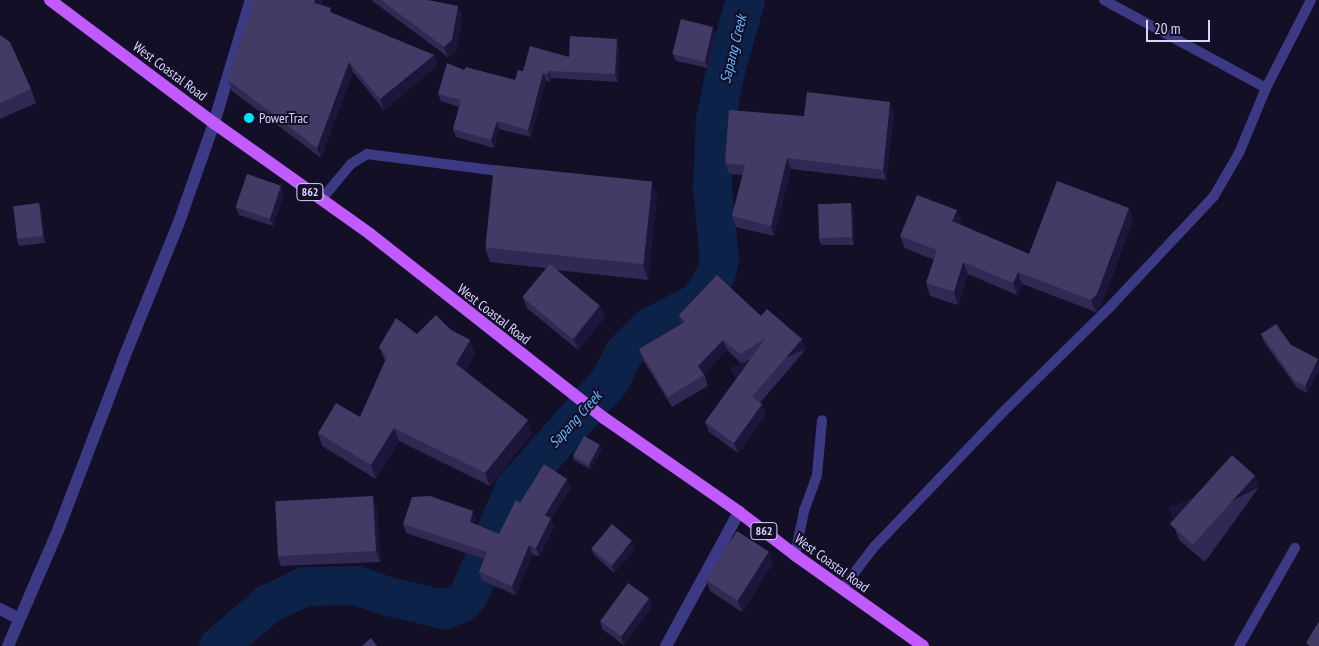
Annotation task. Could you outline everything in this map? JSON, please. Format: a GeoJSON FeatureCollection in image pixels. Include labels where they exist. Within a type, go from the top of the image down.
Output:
{"type":"FeatureCollection","features":[{"type":"Feature","properties":{"kind":"main road","name":"West Coastal Road"},"geometry":{"type":"LineString","coordinates":[[50,0],[214,123],[370,234],[604,418],[739,512],[795,555],[923,646]]}},
{"type":"Feature","properties":{"kind":"street"},"geometry":{"type":"LineString","coordinates":[[8,646],[18,618],[59,528],[123,360],[179,222],[214,123],[251,0]]}},
{"type":"Feature","properties":{"kind":"street"},"geometry":{"type":"LineString","coordinates":[[666,646],[739,512]]}},
{"type":"Feature","properties":{"kind":"street"},"geometry":{"type":"LineString","coordinates":[[0,610],[18,618]]}},
{"type":"Feature","properties":{"kind":"lane"},"geometry":{"type":"LineString","coordinates":[[1104,0],[1266,88]]}},
{"type":"Feature","properties":{"kind":"lane"},"geometry":{"type":"LineString","coordinates":[[842,589],[874,547],[1000,415],[1108,309],[1214,196],[1239,153],[1266,88],[1311,0]]}},
{"type":"Feature","properties":{"kind":"lane"},"geometry":{"type":"LineString","coordinates":[[321,200],[351,164],[367,154],[520,174]]}},
{"type":"Feature","properties":{"kind":"lane"},"geometry":{"type":"LineString","coordinates":[[795,555],[804,511],[817,475],[822,420]]}},
{"type":"Feature","properties":{"kind":"lane"},"geometry":{"type":"LineString","coordinates":[[1239,646],[1296,548]]}},
{"type":"Feature","properties":{"kind":"building"},"geometry":{"type":"Polygon","coordinates":[[[252,0],[315,0],[314,3],[331,8],[330,12],[434,55],[380,99],[349,62],[317,148],[228,80],[252,0]]]}},
{"type":"Feature","properties":{"kind":"building"},"geometry":{"type":"Polygon","coordinates":[[[381,0],[427,0],[458,6],[452,40],[444,47],[381,0]]]}},
{"type":"Feature","properties":{"kind":"building"},"geometry":{"type":"Polygon","coordinates":[[[681,19],[713,27],[704,62],[672,54],[681,19]]]}},
{"type":"Feature","properties":{"kind":"building"},"geometry":{"type":"Polygon","coordinates":[[[0,35],[10,42],[31,89],[0,103],[0,35]]]}},
{"type":"Feature","properties":{"kind":"building"},"geometry":{"type":"Polygon","coordinates":[[[570,36],[617,39],[615,74],[549,71],[548,74],[543,73],[528,130],[497,121],[491,140],[453,129],[461,100],[438,94],[447,63],[464,70],[466,67],[515,80],[518,70],[523,71],[530,46],[569,57],[570,36]]]}},
{"type":"Feature","properties":{"kind":"building"},"geometry":{"type":"Polygon","coordinates":[[[807,92],[890,102],[883,170],[787,158],[771,226],[732,216],[745,165],[725,163],[729,110],[804,116],[807,92]]]}},
{"type":"Feature","properties":{"kind":"building"},"geometry":{"type":"Polygon","coordinates":[[[494,165],[652,182],[643,264],[485,248],[494,165]]]}},
{"type":"Feature","properties":{"kind":"building"},"geometry":{"type":"Polygon","coordinates":[[[247,174],[281,186],[270,219],[236,207],[247,174]]]}},
{"type":"Feature","properties":{"kind":"building"},"geometry":{"type":"Polygon","coordinates":[[[1057,181],[1129,208],[1097,294],[1091,300],[1018,272],[1013,283],[963,262],[954,292],[926,283],[937,250],[900,236],[917,195],[957,210],[952,221],[1029,254],[1057,181]]]}},
{"type":"Feature","properties":{"kind":"building"},"geometry":{"type":"Polygon","coordinates":[[[39,203],[43,236],[17,239],[13,206],[39,203]]]}},
{"type":"Feature","properties":{"kind":"building"},"geometry":{"type":"Polygon","coordinates":[[[851,203],[852,237],[819,238],[818,204],[851,203]]]}},
{"type":"Feature","properties":{"kind":"building"},"geometry":{"type":"Polygon","coordinates":[[[550,264],[600,306],[572,339],[522,297],[550,264]]]}},
{"type":"Feature","properties":{"kind":"building"},"geometry":{"type":"Polygon","coordinates":[[[717,275],[761,316],[767,309],[802,339],[752,397],[762,404],[734,443],[705,422],[765,339],[740,354],[723,340],[698,366],[704,375],[668,397],[639,349],[685,322],[679,315],[717,275]]]}},
{"type":"Feature","properties":{"kind":"building"},"geometry":{"type":"Polygon","coordinates":[[[436,315],[451,330],[470,340],[456,364],[528,420],[485,473],[394,428],[371,465],[318,433],[336,403],[360,417],[387,357],[379,347],[396,318],[417,334],[436,315]]]}},
{"type":"Feature","properties":{"kind":"building"},"geometry":{"type":"Polygon","coordinates":[[[1276,324],[1291,345],[1318,359],[1305,386],[1294,380],[1261,334],[1276,324]]]}},
{"type":"Feature","properties":{"kind":"building"},"geometry":{"type":"Polygon","coordinates":[[[584,436],[600,445],[589,465],[573,456],[584,436]]]}},
{"type":"Feature","properties":{"kind":"building"},"geometry":{"type":"Polygon","coordinates":[[[1232,455],[1255,476],[1193,545],[1170,524],[1232,455]]]}},
{"type":"Feature","properties":{"kind":"building"},"geometry":{"type":"Polygon","coordinates":[[[544,464],[567,479],[545,515],[551,518],[536,548],[529,545],[512,586],[479,572],[487,552],[403,524],[412,497],[430,496],[473,511],[470,522],[499,534],[516,500],[520,503],[544,464]]]}},
{"type":"Feature","properties":{"kind":"building"},"geometry":{"type":"Polygon","coordinates":[[[373,496],[376,551],[278,556],[275,501],[373,496]]]}},
{"type":"Feature","properties":{"kind":"building"},"geometry":{"type":"Polygon","coordinates":[[[612,524],[632,541],[611,565],[591,549],[612,524]]]}},
{"type":"Feature","properties":{"kind":"building"},"geometry":{"type":"Polygon","coordinates":[[[737,531],[769,552],[737,600],[705,580],[737,531]]]}},
{"type":"Feature","properties":{"kind":"building"},"geometry":{"type":"Polygon","coordinates":[[[628,583],[649,598],[621,636],[600,621],[628,583]]]}},
{"type":"Feature","properties":{"kind":"building"},"geometry":{"type":"Polygon","coordinates":[[[1319,621],[1319,646],[1310,646],[1306,643],[1319,621]]]}},
{"type":"Feature","properties":{"kind":"building"},"geometry":{"type":"Polygon","coordinates":[[[371,638],[377,646],[362,646],[371,638]]]}},
{"type":"Feature","properties":{"kind":"waterway","name":"Sapang Creek"},"geometry":{"type":"LineString","coordinates":[[218,646],[267,604],[304,586],[356,585],[388,596],[444,609],[462,602],[470,591],[514,488],[610,380],[623,353],[649,327],[695,303],[706,291],[716,272],[719,259],[712,187],[715,119],[726,67],[745,0]]}},
{"type":"Feature","properties":{"kind":"place","name":"PowerTrac"},"geometry":{"type":"Point","coordinates":[249,118]}}]}
